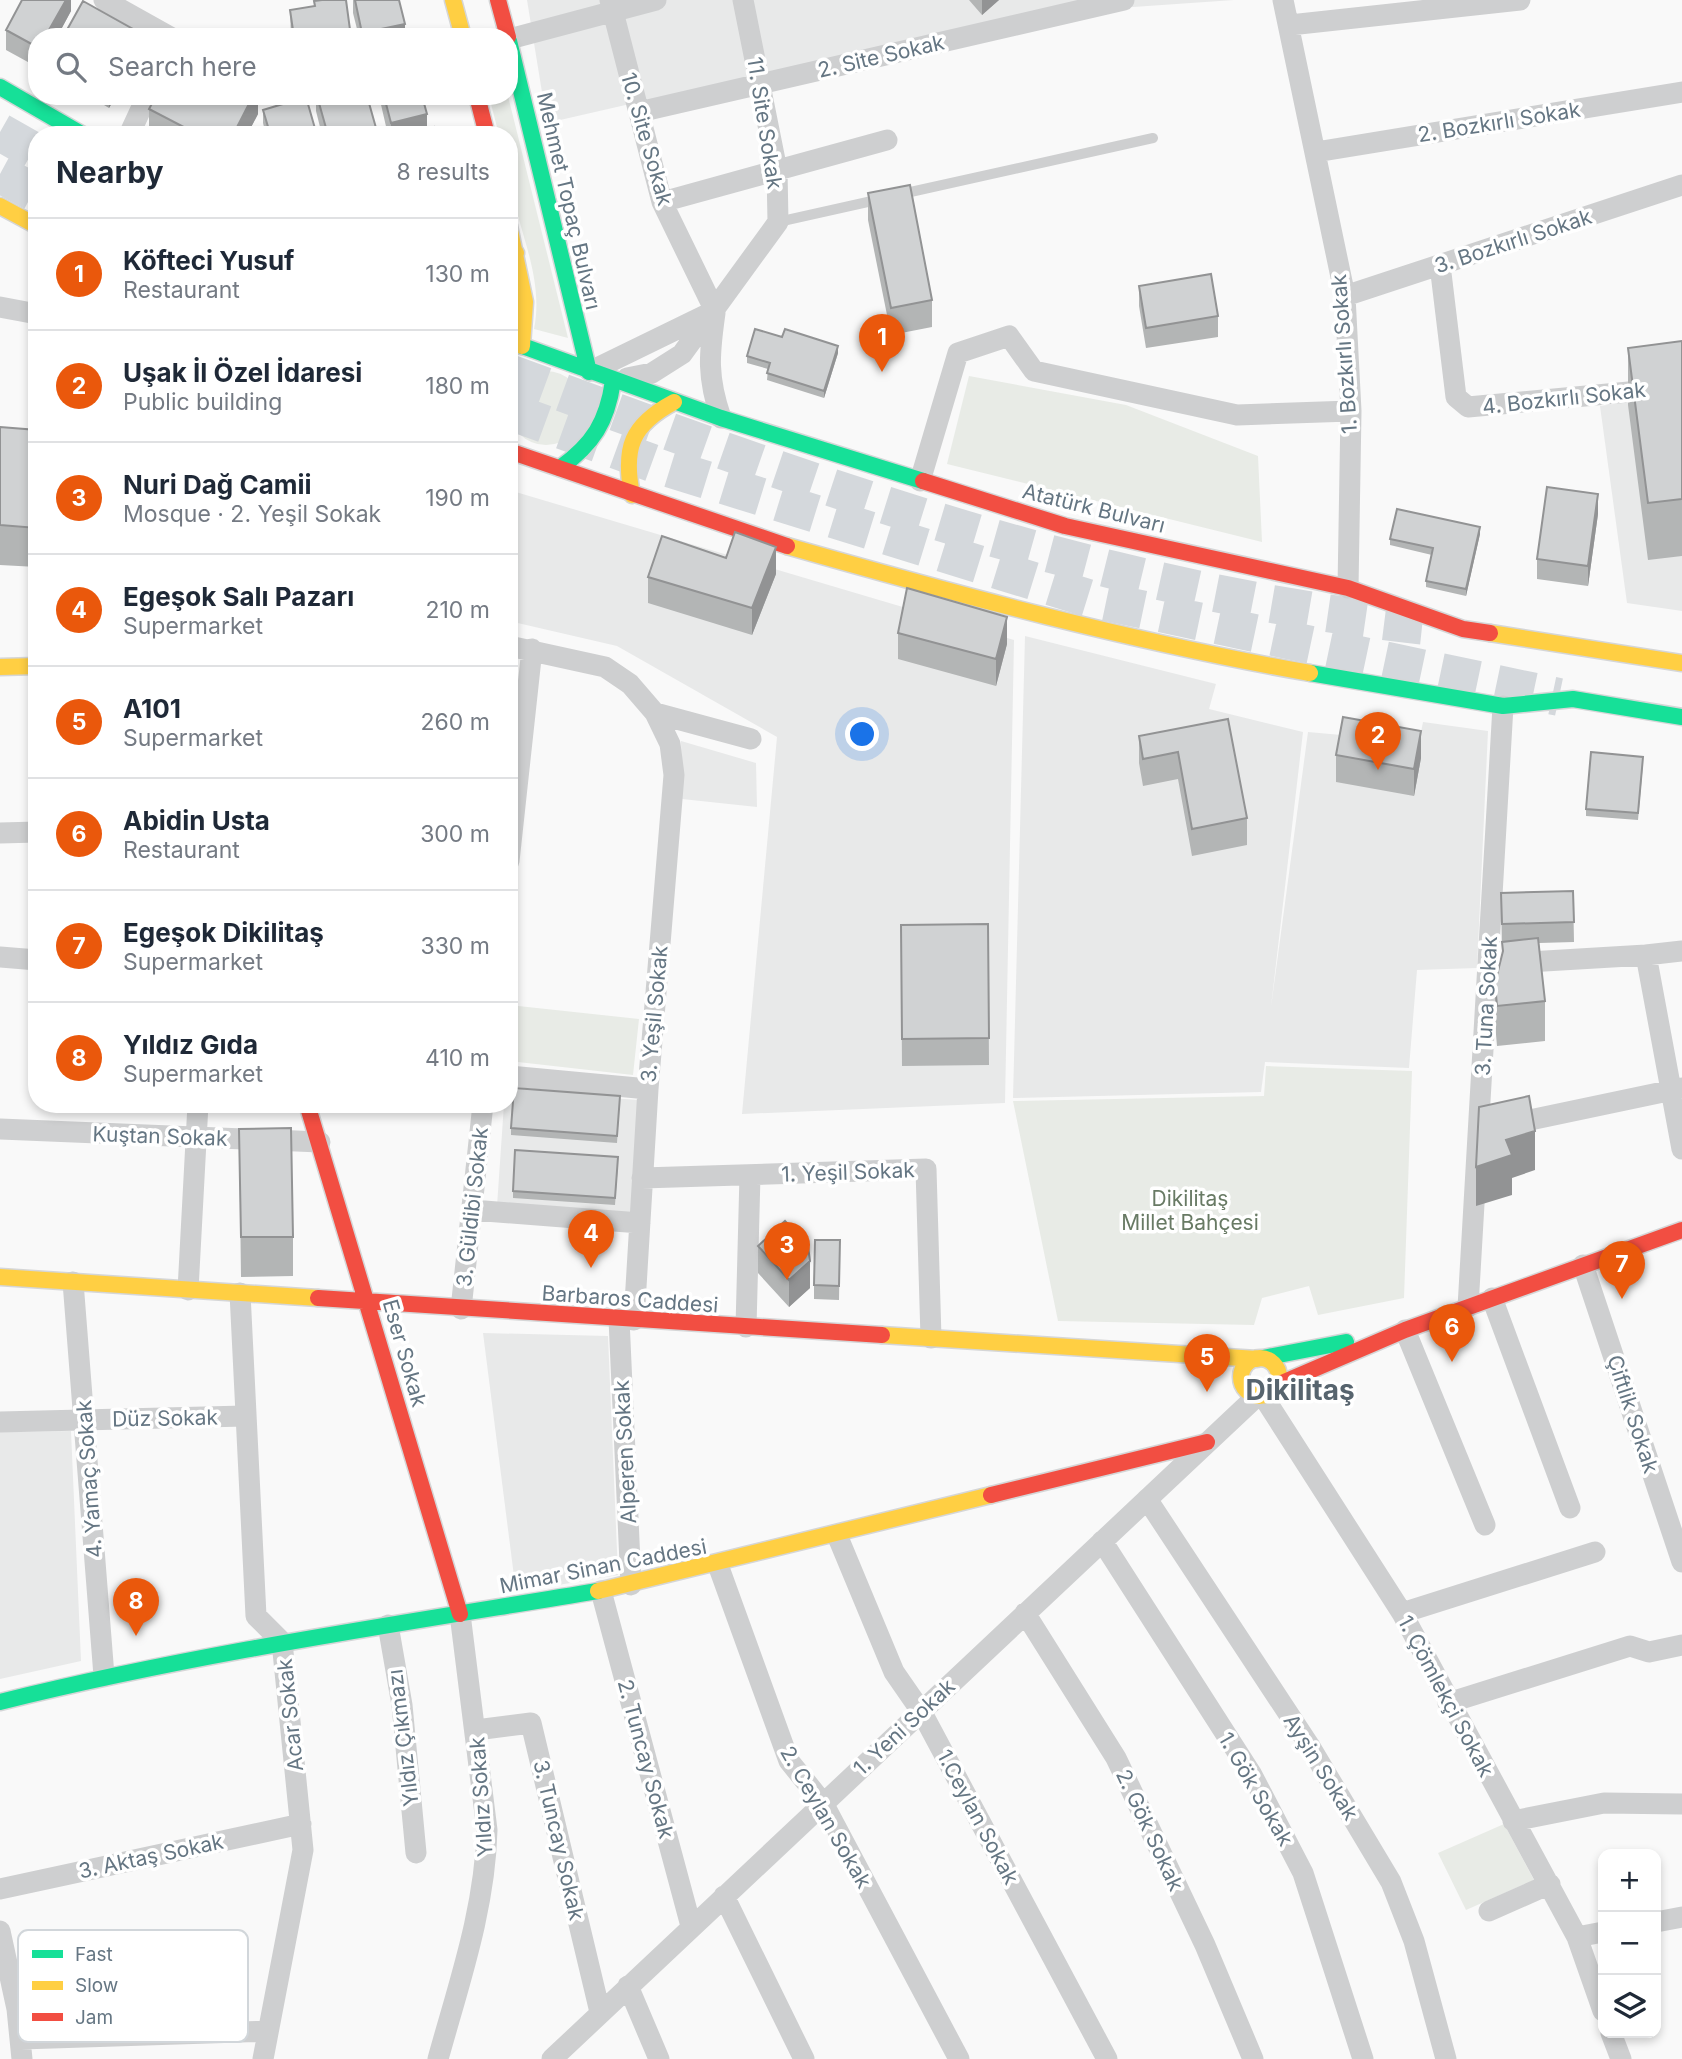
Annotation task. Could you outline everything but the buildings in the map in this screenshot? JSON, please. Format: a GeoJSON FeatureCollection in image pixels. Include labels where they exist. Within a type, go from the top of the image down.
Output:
{"type":"FeatureCollection","features":[{"type":"Feature","properties":{"kind":"main road"},"geometry":{"type":"LineString","coordinates":[[453,0],[461,28]]}},
{"type":"Feature","properties":{"kind":"main road","name":"Mehmet Topaç Bulvarı"},"geometry":{"type":"LineString","coordinates":[[498,0],[506,28]]}},
{"type":"Feature","properties":{"kind":"main road","name":"Mehmet Topaç Bulvarı"},"geometry":{"type":"LineString","coordinates":[[518,76],[589,372]]}},
{"type":"Feature","properties":{"kind":"main road"},"geometry":{"type":"LineString","coordinates":[[0,87],[28,103]]}},
{"type":"Feature","properties":{"kind":"main road"},"geometry":{"type":"LineString","coordinates":[[31,105],[67,126]]}},
{"type":"Feature","properties":{"kind":"main road"},"geometry":{"type":"LineString","coordinates":[[479,105],[485,126]]}},
{"type":"Feature","properties":{"kind":"main road"},"geometry":{"type":"LineString","coordinates":[[0,206],[28,221]]}},
{"type":"Feature","properties":{"kind":"main road"},"geometry":{"type":"LineString","coordinates":[[518,277],[525,302],[518,334]]}},
{"type":"Feature","properties":{"kind":"main road","name":"Atatürk Bulvarı"},"geometry":{"type":"LineString","coordinates":[[518,344],[613,381],[721,418],[1065,526],[1348,587],[1463,629],[1682,663]]}},
{"type":"Feature","properties":{"kind":"main road"},"geometry":{"type":"LineString","coordinates":[[560,468],[583,453],[601,433],[610,408],[613,381]]}},
{"type":"Feature","properties":{"kind":"main road"},"geometry":{"type":"LineString","coordinates":[[632,495],[628,464],[631,442],[649,414],[674,402]]}},
{"type":"Feature","properties":{"kind":"main road"},"geometry":{"type":"LineString","coordinates":[[518,454],[757,537],[903,579],[1213,656],[1503,706],[1573,699],[1682,717]]}},
{"type":"Feature","properties":{"kind":"main road"},"geometry":{"type":"LineString","coordinates":[[518,465],[537,461]]}},
{"type":"Feature","properties":{"kind":"main road"},"geometry":{"type":"LineString","coordinates":[[0,667],[28,666]]}},
{"type":"Feature","properties":{"kind":"main road","name":"Eser Sokak"},"geometry":{"type":"LineString","coordinates":[[310,1113],[460,1614]]}},
{"type":"Feature","properties":{"kind":"main road"},"geometry":{"type":"LineString","coordinates":[[1266,1392],[1276,1368],[1260,1359],[1245,1366],[1241,1381],[1244,1388],[1266,1392],[1405,1330],[1682,1230]]}},
{"type":"Feature","properties":{"kind":"main road","name":"Barbaros Caddesi"},"geometry":{"type":"LineString","coordinates":[[0,1277],[1260,1359],[1405,1330]]}},
{"type":"Feature","properties":{"kind":"main road","name":"Mimar Sinan Caddesi"},"geometry":{"type":"LineString","coordinates":[[0,1702],[104,1676],[282,1642],[631,1585],[1207,1442]]}},
{"type":"Feature","properties":{"kind":"street"},"geometry":{"type":"LineString","coordinates":[[104,0],[154,28]]}},
{"type":"Feature","properties":{"kind":"street"},"geometry":{"type":"LineString","coordinates":[[518,36],[611,6],[656,0]]}},
{"type":"Feature","properties":{"kind":"street","name":"11. Site Sokak"},"geometry":{"type":"LineString","coordinates":[[743,0],[777,170],[778,222]]}},
{"type":"Feature","properties":{"kind":"street","name":"2. Site Sokak"},"geometry":{"type":"LineString","coordinates":[[639,112],[1124,0]]}},
{"type":"Feature","properties":{"kind":"street","name":"1. Bozkırlı Sokak"},"geometry":{"type":"LineString","coordinates":[[1283,0],[1345,296],[1351,411],[1348,587]]}},
{"type":"Feature","properties":{"kind":"street"},"geometry":{"type":"LineString","coordinates":[[1290,25],[1520,0]]}},
{"type":"Feature","properties":{"kind":"street","name":"10. Site Sokak"},"geometry":{"type":"LineString","coordinates":[[611,6],[662,201],[715,311]]}},
{"type":"Feature","properties":{"kind":"street","name":"2. Bozkırlı Sokak"},"geometry":{"type":"LineString","coordinates":[[1316,152],[1682,92]]}},
{"type":"Feature","properties":{"kind":"street"},"geometry":{"type":"LineString","coordinates":[[133,126],[143,105]]}},
{"type":"Feature","properties":{"kind":"street"},"geometry":{"type":"LineString","coordinates":[[662,201],[887,140]]}},
{"type":"Feature","properties":{"kind":"street","name":"3. Bozkırlı Sokak"},"geometry":{"type":"LineString","coordinates":[[1345,296],[1682,186]]}},
{"type":"Feature","properties":{"kind":"street"},"geometry":{"type":"LineString","coordinates":[[613,381],[652,373],[682,354],[778,222]]}},
{"type":"Feature","properties":{"kind":"street","name":"4. Bozkırlı Sokak"},"geometry":{"type":"LineString","coordinates":[[1440,265],[1456,397],[1468,407],[1682,387]]}},
{"type":"Feature","properties":{"kind":"street"},"geometry":{"type":"LineString","coordinates":[[0,307],[28,312]]}},
{"type":"Feature","properties":{"kind":"street"},"geometry":{"type":"LineString","coordinates":[[589,372],[715,311]]}},
{"type":"Feature","properties":{"kind":"street"},"geometry":{"type":"LineString","coordinates":[[715,311],[708,359],[710,385],[721,418]]}},
{"type":"Feature","properties":{"kind":"street"},"geometry":{"type":"LineString","coordinates":[[920,481],[958,353],[1009,336],[1034,371],[1237,415],[1351,411]]}},
{"type":"Feature","properties":{"kind":"street","name":"3. Yeşil Sokak"},"geometry":{"type":"LineString","coordinates":[[518,647],[606,667],[630,684],[655,713],[670,744],[674,775],[648,1089],[640,1223],[626,1319]]}},
{"type":"Feature","properties":{"kind":"street"},"geometry":{"type":"LineString","coordinates":[[518,748],[532,649]]}},
{"type":"Feature","properties":{"kind":"street","name":"3. Tuna Sokak"},"geometry":{"type":"LineString","coordinates":[[1468,1307],[1503,706]]}},
{"type":"Feature","properties":{"kind":"street"},"geometry":{"type":"LineString","coordinates":[[655,713],[751,740]]}},
{"type":"Feature","properties":{"kind":"street"},"geometry":{"type":"LineString","coordinates":[[0,832],[28,832]]}},
{"type":"Feature","properties":{"kind":"street"},"geometry":{"type":"LineString","coordinates":[[1488,965],[1682,951]]}},
{"type":"Feature","properties":{"kind":"street"},"geometry":{"type":"LineString","coordinates":[[1646,955],[1677,1088],[1682,1149]]}},
{"type":"Feature","properties":{"kind":"street"},"geometry":{"type":"LineString","coordinates":[[0,957],[28,959]]}},
{"type":"Feature","properties":{"kind":"street"},"geometry":{"type":"LineString","coordinates":[[518,1077],[648,1089]]}},
{"type":"Feature","properties":{"kind":"street"},"geometry":{"type":"LineString","coordinates":[[1478,1131],[1677,1088]]}},
{"type":"Feature","properties":{"kind":"street"},"geometry":{"type":"LineString","coordinates":[[188,1290],[197,1113]]}},
{"type":"Feature","properties":{"kind":"street","name":"3. Güldibi Sokak"},"geometry":{"type":"LineString","coordinates":[[461,1309],[482,1113]]}},
{"type":"Feature","properties":{"kind":"street","name":"Kuştan Sokak"},"geometry":{"type":"LineString","coordinates":[[0,1129],[320,1142]]}},
{"type":"Feature","properties":{"kind":"street","name":"1. Yeşil Sokak"},"geometry":{"type":"LineString","coordinates":[[642,1178],[926,1170],[931,1338]]}},
{"type":"Feature","properties":{"kind":"street"},"geometry":{"type":"LineString","coordinates":[[746,1327],[750,1175]]}},
{"type":"Feature","properties":{"kind":"street"},"geometry":{"type":"LineString","coordinates":[[472,1210],[640,1223]]}},
{"type":"Feature","properties":{"kind":"street","name":"Çiftlik Sokak"},"geometry":{"type":"LineString","coordinates":[[1583,1265],[1682,1562]]}},
{"type":"Feature","properties":{"kind":"street","name":"4. Yamaç Sokak"},"geometry":{"type":"LineString","coordinates":[[74,1282],[104,1676]]}},
{"type":"Feature","properties":{"kind":"street","name":"Acar Sokak"},"geometry":{"type":"LineString","coordinates":[[240,1293],[256,1616],[282,1642],[301,1824],[302,1862],[263,2059]]}},
{"type":"Feature","properties":{"kind":"street"},"geometry":{"type":"LineString","coordinates":[[1492,1298],[1570,1508]]}},
{"type":"Feature","properties":{"kind":"street","name":"Alperen Sokak"},"geometry":{"type":"LineString","coordinates":[[626,1319],[631,1585]]}},
{"type":"Feature","properties":{"kind":"street"},"geometry":{"type":"LineString","coordinates":[[1405,1330],[1485,1525]]}},
{"type":"Feature","properties":{"kind":"street","name":"1. Yeni Sokak"},"geometry":{"type":"LineString","coordinates":[[552,2059],[1207,1442],[1266,1392]]}},
{"type":"Feature","properties":{"kind":"street","name":"1. Çömlekçi Sokak"},"geometry":{"type":"LineString","coordinates":[[1266,1392],[1402,1613],[1448,1703],[1550,1884],[1577,1937],[1598,1997]]}},
{"type":"Feature","properties":{"kind":"street","name":"Düz Sokak"},"geometry":{"type":"LineString","coordinates":[[0,1422],[245,1416]]}},
{"type":"Feature","properties":{"kind":"street","name":"Ayşin Sokak"},"geometry":{"type":"LineString","coordinates":[[1147,1499],[1309,1745],[1391,1882],[1414,1941],[1446,2059]]}},
{"type":"Feature","properties":{"kind":"street","name":"1.Ceylan Sokak"},"geometry":{"type":"LineString","coordinates":[[837,1535],[894,1672],[921,1711],[1107,2059]]}},
{"type":"Feature","properties":{"kind":"street","name":"1. Gök Sokak"},"geometry":{"type":"LineString","coordinates":[[1102,1541],[1252,1775],[1303,1873],[1363,2059]]}},
{"type":"Feature","properties":{"kind":"street"},"geometry":{"type":"LineString","coordinates":[[1402,1613],[1595,1552]]}},
{"type":"Feature","properties":{"kind":"street","name":"2. Ceylan Sokak"},"geometry":{"type":"LineString","coordinates":[[718,1564],[789,1760],[822,1803],[958,2059]]}},
{"type":"Feature","properties":{"kind":"street","name":"2. Tuncay Sokak"},"geometry":{"type":"LineString","coordinates":[[601,1591],[691,1926]]}},
{"type":"Feature","properties":{"kind":"street","name":"2. Gök Sokak"},"geometry":{"type":"LineString","coordinates":[[1025,1613],[1068,1676],[1116,1758],[1205,1945],[1253,2059]]}},
{"type":"Feature","properties":{"kind":"street","name":"Yıldız Sokak"},"geometry":{"type":"LineString","coordinates":[[438,2059],[479,1913],[486,1864],[487,1830],[460,1614]]}},
{"type":"Feature","properties":{"kind":"street","name":"Yıldız Çıkmazı"},"geometry":{"type":"LineString","coordinates":[[388,1625],[402,1705],[416,1853]]}},
{"type":"Feature","properties":{"kind":"street"},"geometry":{"type":"LineString","coordinates":[[1448,1703],[1630,1646],[1649,1652],[1682,1645]]}},
{"type":"Feature","properties":{"kind":"street","name":"3. Tuncay Sokak"},"geometry":{"type":"LineString","coordinates":[[476,1730],[531,1723],[600,2012]]}},
{"type":"Feature","properties":{"kind":"street"},"geometry":{"type":"LineString","coordinates":[[1513,1821],[1604,1802],[1682,1804]]}},
{"type":"Feature","properties":{"kind":"street","name":"3. Aktaş Sokak"},"geometry":{"type":"LineString","coordinates":[[0,1889],[301,1824]]}},
{"type":"Feature","properties":{"kind":"street"},"geometry":{"type":"LineString","coordinates":[[1489,1911],[1550,1884]]}},
{"type":"Feature","properties":{"kind":"street"},"geometry":{"type":"LineString","coordinates":[[724,1896],[804,2059]]}},
{"type":"Feature","properties":{"kind":"street"},"geometry":{"type":"LineString","coordinates":[[1661,1921],[1682,1917]]}},
{"type":"Feature","properties":{"kind":"street"},"geometry":{"type":"LineString","coordinates":[[0,1931],[8,2008],[18,2040]]}},
{"type":"Feature","properties":{"kind":"street"},"geometry":{"type":"LineString","coordinates":[[1577,1937],[1598,1933]]}},
{"type":"Feature","properties":{"kind":"street"},"geometry":{"type":"LineString","coordinates":[[628,1986],[659,2059]]}},
{"type":"Feature","properties":{"kind":"street"},"geometry":{"type":"LineString","coordinates":[[248,2032],[268,2031]]}},
{"type":"Feature","properties":{"kind":"street"},"geometry":{"type":"LineString","coordinates":[[1613,2038],[1621,2059]]}},
{"type":"Feature","properties":{"kind":"street"},"geometry":{"type":"LineString","coordinates":[[21,2049],[117,2042]]}},
{"type":"Feature","properties":{"kind":"lane"},"geometry":{"type":"LineString","coordinates":[[778,222],[1153,138]]}},
{"type":"Feature","properties":{"kind":"shaded area"},"geometry":{"type":"Polygon","coordinates":[[[527,0],[1234,0],[1018,15],[547,123],[527,0]]]}},
{"type":"Feature","properties":{"kind":"shaded area"},"geometry":{"type":"Polygon","coordinates":[[[1682,394],[1682,611],[1627,603],[1600,406],[1682,394]]]}},
{"type":"Feature","properties":{"kind":"shaded area"},"geometry":{"type":"Polygon","coordinates":[[[518,493],[1014,640],[1005,1103],[742,1114],[777,737],[617,646],[518,623],[518,493]]]}},
{"type":"Feature","properties":{"kind":"shaded area"},"geometry":{"type":"Polygon","coordinates":[[[1025,636],[1216,684],[1209,709],[1303,732],[1271,1007],[1308,732],[1419,742],[1423,722],[1488,731],[1477,968],[1417,970],[1409,1068],[1265,1062],[1261,1092],[1013,1098],[1025,636]]]}},
{"type":"Feature","properties":{"kind":"shaded area"},"geometry":{"type":"Polygon","coordinates":[[[681,741],[756,763],[757,807],[682,799],[681,741]]]}},
{"type":"Feature","properties":{"kind":"shaded area"},"geometry":{"type":"Polygon","coordinates":[[[518,1092],[639,1100],[631,1215],[497,1206],[503,1113],[518,1113],[518,1092]]]}},
{"type":"Feature","properties":{"kind":"shaded area"},"geometry":{"type":"Polygon","coordinates":[[[483,1333],[608,1336],[618,1575],[516,1592],[483,1333]]]}},
{"type":"Feature","properties":{"kind":"shaded area"},"geometry":{"type":"Polygon","coordinates":[[[71,1431],[81,1661],[0,1679],[0,1432],[71,1431]]]}},
{"type":"Feature","properties":{"kind":"green space"},"geometry":{"type":"Polygon","coordinates":[[[491,105],[510,105],[515,126],[497,126],[491,105]]]}},
{"type":"Feature","properties":{"kind":"green space"},"geometry":{"type":"Polygon","coordinates":[[[518,136],[568,338],[534,329],[536,289],[518,215],[518,136]]]}},
{"type":"Feature","properties":{"kind":"green space"},"geometry":{"type":"Polygon","coordinates":[[[546,371],[560,374],[577,387],[582,401],[580,422],[567,439],[553,444],[539,444],[525,439],[518,432],[518,384],[525,377],[546,371]]]}},
{"type":"Feature","properties":{"kind":"green space"},"geometry":{"type":"Polygon","coordinates":[[[969,376],[1126,405],[1258,456],[1262,542],[947,464],[969,376]]]}},
{"type":"Feature","properties":{"kind":"green space"},"geometry":{"type":"Polygon","coordinates":[[[518,1006],[639,1019],[633,1075],[518,1062],[518,1006]]]}},
{"type":"Feature","properties":{"kind":"green space","name":"Dikilitaş Millet Bahçesi"},"geometry":{"type":"Polygon","coordinates":[[[1266,1066],[1412,1071],[1404,1298],[1318,1315],[1309,1286],[1262,1298],[1254,1325],[1058,1321],[1013,1101],[1264,1096],[1266,1066]]]}},
{"type":"Feature","properties":{"kind":"green space"},"geometry":{"type":"Polygon","coordinates":[[[1504,1824],[1534,1880],[1466,1910],[1438,1853],[1504,1824]]]}},
{"type":"Feature","properties":{"kind":"tunnel"},"geometry":{"type":"LineString","coordinates":[[0,132],[28,148]]}},
{"type":"Feature","properties":{"kind":"tunnel"},"geometry":{"type":"LineString","coordinates":[[0,174],[28,189]]}},
{"type":"Feature","properties":{"kind":"tunnel"},"geometry":{"type":"LineString","coordinates":[[518,376],[850,494],[1081,562],[1198,589],[1316,611],[1436,627]]}},
{"type":"Feature","properties":{"kind":"tunnel"},"geometry":{"type":"LineString","coordinates":[[518,414],[652,463],[1088,598],[1559,697]]}},
{"type":"Feature","properties":{"kind":"traffic: fast"},"geometry":{"type":"LineString","coordinates":[[518,78],[589,372]]}},
{"type":"Feature","properties":{"kind":"traffic: fast"},"geometry":{"type":"LineString","coordinates":[[0,87],[28,103]]}},
{"type":"Feature","properties":{"kind":"traffic: fast"},"geometry":{"type":"LineString","coordinates":[[31,105],[67,126]]}},
{"type":"Feature","properties":{"kind":"traffic: fast"},"geometry":{"type":"LineString","coordinates":[[518,344],[721,418],[923,481]]}},
{"type":"Feature","properties":{"kind":"traffic: fast"},"geometry":{"type":"LineString","coordinates":[[560,468],[572,459],[597,431],[607,409],[613,381]]}},
{"type":"Feature","properties":{"kind":"traffic: fast"},"geometry":{"type":"LineString","coordinates":[[1310,673],[1503,706],[1573,699],[1682,717]]}},
{"type":"Feature","properties":{"kind":"traffic: fast"},"geometry":{"type":"LineString","coordinates":[[1263,1358],[1346,1342]]}},
{"type":"Feature","properties":{"kind":"traffic: fast"},"geometry":{"type":"LineString","coordinates":[[0,1702],[223,1654],[598,1591]]}},
{"type":"Feature","properties":{"kind":"traffic: slow"},"geometry":{"type":"LineString","coordinates":[[453,0],[461,28]]}},
{"type":"Feature","properties":{"kind":"traffic: slow"},"geometry":{"type":"LineString","coordinates":[[0,206],[28,221]]}},
{"type":"Feature","properties":{"kind":"traffic: slow"},"geometry":{"type":"LineString","coordinates":[[518,269],[525,302],[522,346]]}},
{"type":"Feature","properties":{"kind":"traffic: slow"},"geometry":{"type":"LineString","coordinates":[[632,495],[629,464],[634,440],[639,429],[648,420],[674,402]]}},
{"type":"Feature","properties":{"kind":"traffic: slow"},"geometry":{"type":"LineString","coordinates":[[787,546],[1047,616],[1178,647],[1310,673]]}},
{"type":"Feature","properties":{"kind":"traffic: slow"},"geometry":{"type":"LineString","coordinates":[[1490,633],[1682,663]]}},
{"type":"Feature","properties":{"kind":"traffic: slow"},"geometry":{"type":"LineString","coordinates":[[0,667],[28,666]]}},
{"type":"Feature","properties":{"kind":"traffic: slow"},"geometry":{"type":"LineString","coordinates":[[0,1277],[318,1298]]}},
{"type":"Feature","properties":{"kind":"traffic: slow"},"geometry":{"type":"LineString","coordinates":[[882,1335],[1257,1359]]}},
{"type":"Feature","properties":{"kind":"traffic: slow"},"geometry":{"type":"LineString","coordinates":[[1260,1358],[1273,1364],[1279,1377],[1273,1390],[1260,1396],[1247,1390],[1241,1377],[1247,1364],[1260,1358]]}},
{"type":"Feature","properties":{"kind":"traffic: slow"},"geometry":{"type":"LineString","coordinates":[[598,1591],[991,1495]]}},
{"type":"Feature","properties":{"kind":"traffic: jam"},"geometry":{"type":"LineString","coordinates":[[498,0],[506,28]]}},
{"type":"Feature","properties":{"kind":"traffic: jam"},"geometry":{"type":"LineString","coordinates":[[479,105],[485,126]]}},
{"type":"Feature","properties":{"kind":"traffic: jam"},"geometry":{"type":"LineString","coordinates":[[518,454],[787,546]]}},
{"type":"Feature","properties":{"kind":"traffic: jam"},"geometry":{"type":"LineString","coordinates":[[923,481],[1065,526],[1348,588],[1463,629],[1490,633]]}},
{"type":"Feature","properties":{"kind":"traffic: jam"},"geometry":{"type":"LineString","coordinates":[[310,1113],[460,1614]]}},
{"type":"Feature","properties":{"kind":"traffic: jam"},"geometry":{"type":"LineString","coordinates":[[1277,1385],[1405,1330],[1682,1230]]}},
{"type":"Feature","properties":{"kind":"traffic: jam"},"geometry":{"type":"LineString","coordinates":[[318,1298],[882,1335]]}},
{"type":"Feature","properties":{"kind":"traffic: jam"},"geometry":{"type":"LineString","coordinates":[[991,1495],[1207,1442]]}},
{"type":"Feature","properties":{"kind":"place","name":"Köfteci Yusuf"},"geometry":{"type":"Point","coordinates":[882,372]}},
{"type":"Feature","properties":{"kind":"place","name":"Uşak İl Özel İdaresi"},"geometry":{"type":"Point","coordinates":[1378,770]}},
{"type":"Feature","properties":{"kind":"place","name":"Egeşok Salı Pazarı"},"geometry":{"type":"Point","coordinates":[591,1268]}},
{"type":"Feature","properties":{"kind":"place","name":"Nuri Dağ Camii"},"geometry":{"type":"Point","coordinates":[787,1280]}},
{"type":"Feature","properties":{"kind":"place","name":"Egeşok Dikilitaş"},"geometry":{"type":"Point","coordinates":[1622,1299]}},
{"type":"Feature","properties":{"kind":"place","name":"Abidin Usta"},"geometry":{"type":"Point","coordinates":[1452,1362]}},
{"type":"Feature","properties":{"kind":"place","name":"A101"},"geometry":{"type":"Point","coordinates":[1207,1392]}},
{"type":"Feature","properties":{"kind":"place","name":"Yıldız Gıda"},"geometry":{"type":"Point","coordinates":[136,1636]}},
{"type":"Feature","properties":{"kind":"district","name":"Dikilitaş"},"geometry":{"type":"Point","coordinates":[1300,1390]}}]}
